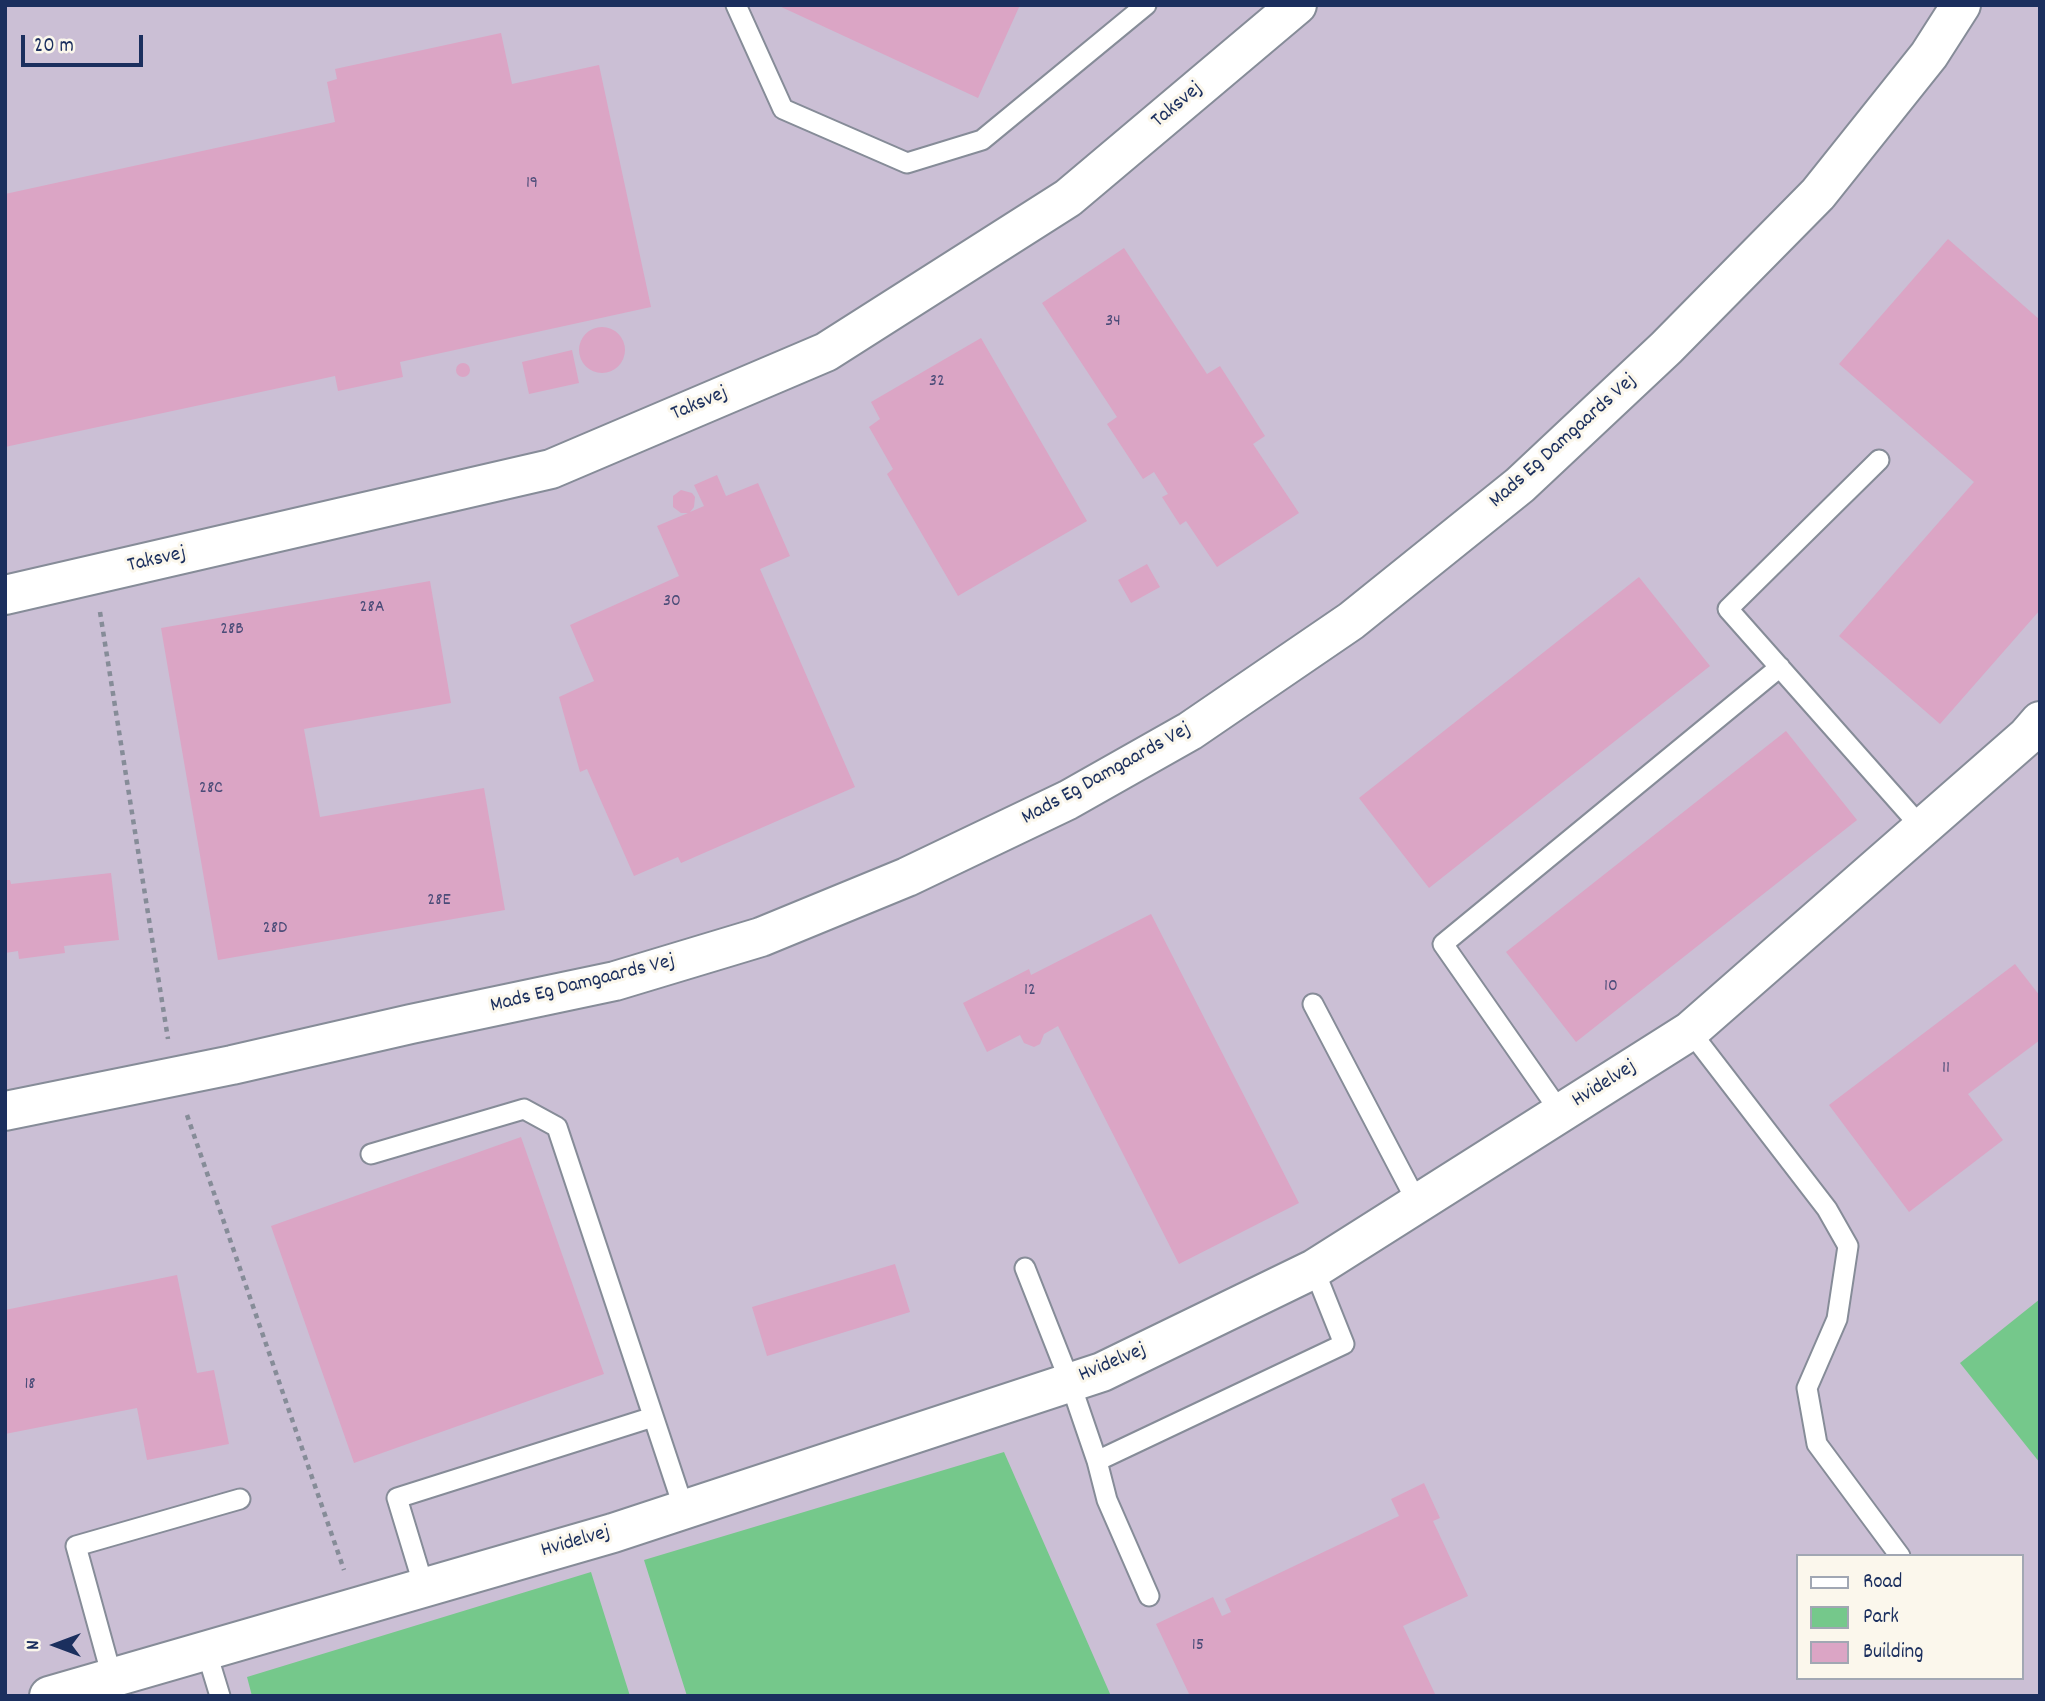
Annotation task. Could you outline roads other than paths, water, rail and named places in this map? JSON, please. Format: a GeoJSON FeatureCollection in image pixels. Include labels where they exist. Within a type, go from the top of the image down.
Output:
{"type":"FeatureCollection","features":[{"type":"Feature","properties":{"kind":"street","name":"Taksvej"},"geometry":{"type":"LineString","coordinates":[[5,596],[551,468],[826,352],[1068,198],[1297,5]]}},
{"type":"Feature","properties":{"kind":"street","name":"Mads Eg Damgaards Vej"},"geometry":{"type":"LineString","coordinates":[[5,1111],[232,1065],[615,981],[761,937],[907,877],[1080,793],[1189,731],[1351,621],[1520,485],[1667,348],[1818,194],[1929,55],[1961,5]]}},
{"type":"Feature","properties":{"kind":"street","name":"Hvidelvej"},"geometry":{"type":"LineString","coordinates":[[49,1696],[613,1533],[1102,1372],[1314,1269],[1690,1031],[1922,828],[2035,736]]}},
{"type":"Feature","properties":{"kind":"lane"},"geometry":{"type":"LineString","coordinates":[[736,5],[783,109],[907,163],[982,140],[1146,5]]}},
{"type":"Feature","properties":{"kind":"lane"},"geometry":{"type":"LineString","coordinates":[[1879,460],[1728,609],[1922,828]]}},
{"type":"Feature","properties":{"kind":"lane"},"geometry":{"type":"LineString","coordinates":[[1561,1113],[1443,944],[1780,667]]}},
{"type":"Feature","properties":{"kind":"lane"},"geometry":{"type":"LineString","coordinates":[[1313,1003],[1418,1204]]}},
{"type":"Feature","properties":{"kind":"lane"},"geometry":{"type":"LineString","coordinates":[[1690,1031],[1826,1209],[1848,1246],[1838,1319],[1807,1388],[1817,1444],[1899,1554]]}},
{"type":"Feature","properties":{"kind":"lane"},"geometry":{"type":"LineString","coordinates":[[371,1154],[524,1108],[557,1127],[684,1509]]}},
{"type":"Feature","properties":{"kind":"lane"},"geometry":{"type":"LineString","coordinates":[[1025,1268],[1070,1382],[1097,1461],[1107,1500],[1149,1596]]}},
{"type":"Feature","properties":{"kind":"lane"},"geometry":{"type":"LineString","coordinates":[[1097,1461],[1343,1344],[1314,1269]]}},
{"type":"Feature","properties":{"kind":"lane"},"geometry":{"type":"LineString","coordinates":[[425,1587],[397,1498],[653,1418]]}},
{"type":"Feature","properties":{"kind":"lane"},"geometry":{"type":"LineString","coordinates":[[113,1677],[76,1546],[240,1499]]}},
{"type":"Feature","properties":{"kind":"lane"},"geometry":{"type":"LineString","coordinates":[[206,1650],[220,1696]]}}]}
